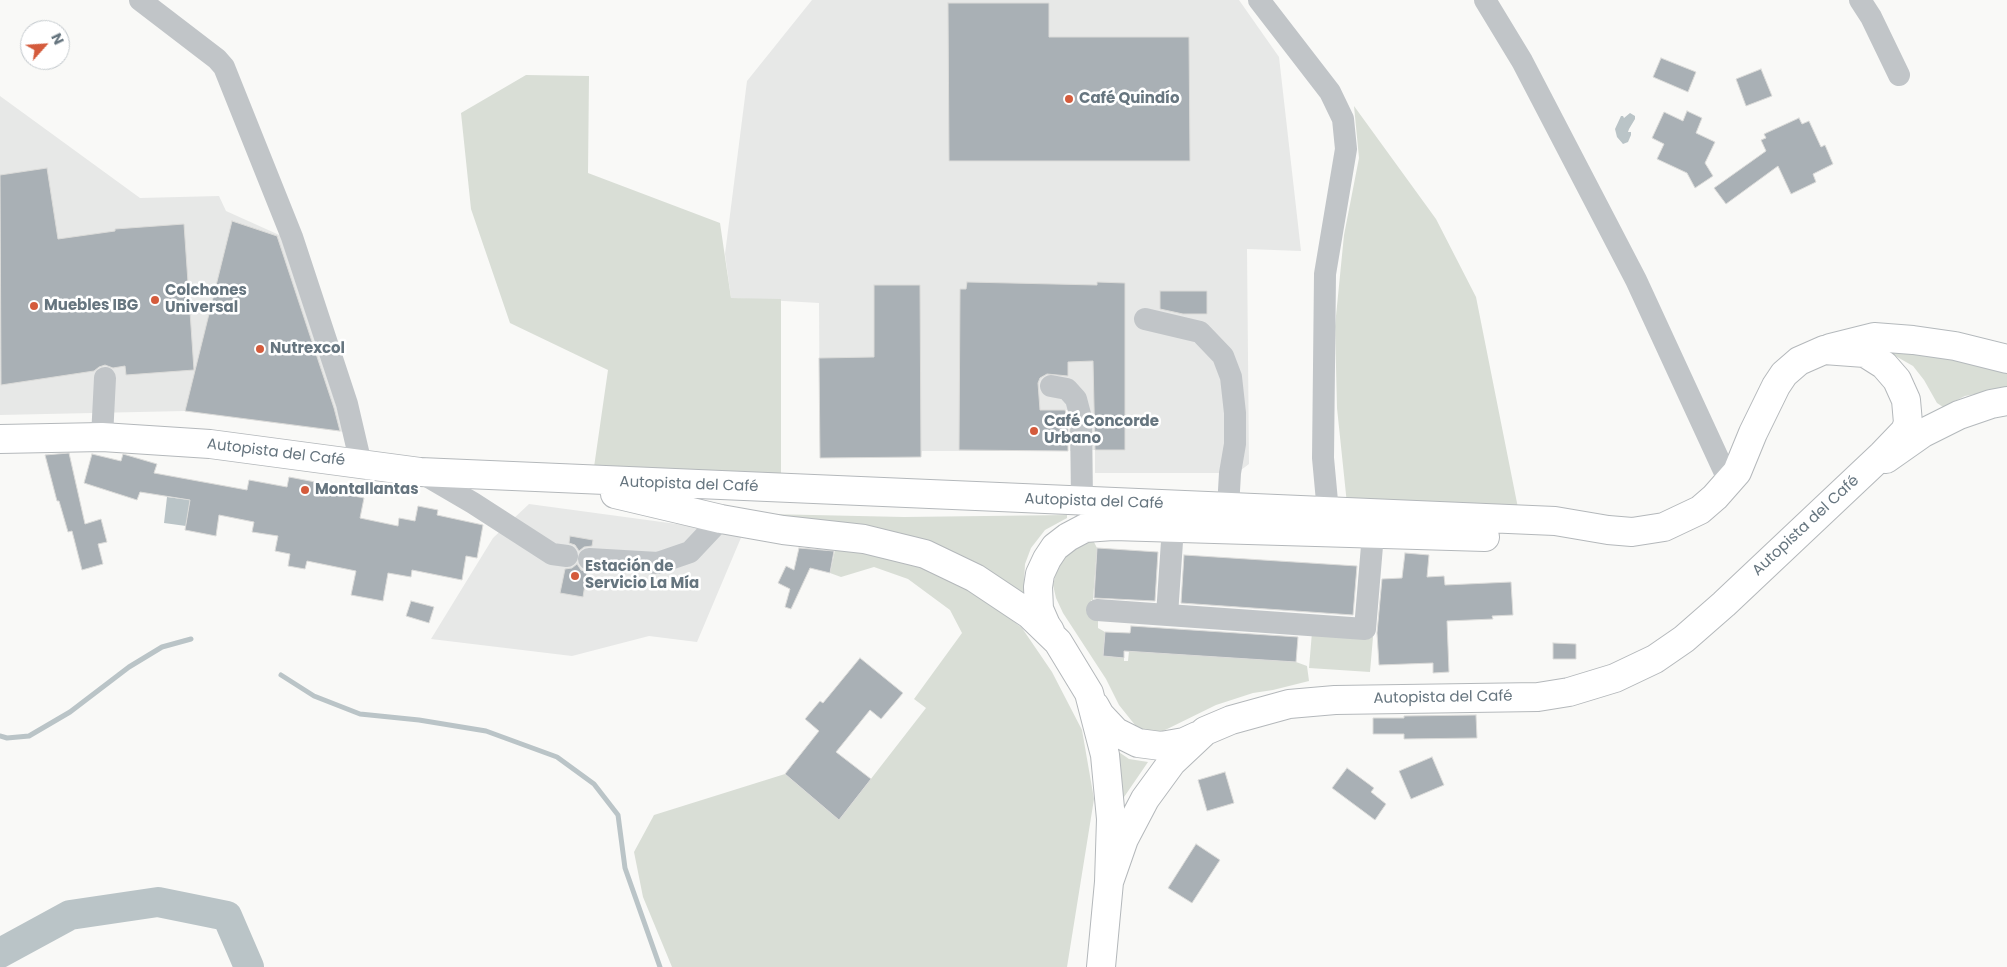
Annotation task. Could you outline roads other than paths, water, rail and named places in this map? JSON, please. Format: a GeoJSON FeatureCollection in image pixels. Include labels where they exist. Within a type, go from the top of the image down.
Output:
{"type":"FeatureCollection","features":[{"type":"Feature","properties":{"kind":"main road"},"geometry":{"type":"LineString","coordinates":[[1824,350],[1874,337],[1955,346],[2007,359]]}},
{"type":"Feature","properties":{"kind":"main road","name":"Autopista del Café"},"geometry":{"type":"LineString","coordinates":[[0,439],[102,437],[210,444],[420,472],[1555,521],[1632,532],[1664,527],[1700,510],[1716,498],[1737,472],[1767,402],[1784,374],[1799,361],[1824,350],[1865,353],[1884,365],[1897,380],[1906,400],[1908,423],[1905,431],[1882,455],[1684,639],[1655,659],[1615,678],[1570,692],[1538,697],[1335,700],[1289,704],[1254,712],[1206,732],[1172,762],[1145,799],[1124,839],[1109,882]]}},
{"type":"Feature","properties":{"kind":"main road"},"geometry":{"type":"LineString","coordinates":[[1850,484],[1923,433],[1959,415],[1991,404],[2007,401]]}},
{"type":"Feature","properties":{"kind":"main road","name":"Autopista del Café"},"geometry":{"type":"LineString","coordinates":[[550,479],[721,519],[783,530],[864,539],[925,554],[975,578],[1029,614],[1058,642],[1089,693],[1105,755],[1111,818],[1109,882]]}},
{"type":"Feature","properties":{"kind":"main road"},"geometry":{"type":"LineString","coordinates":[[1058,642],[1042,617],[1038,587],[1040,574],[1046,559],[1055,547],[1068,536],[1085,528],[1113,526],[1553,539],[1608,530]]}},
{"type":"Feature","properties":{"kind":"main road"},"geometry":{"type":"LineString","coordinates":[[1089,693],[1100,714],[1116,732],[1138,743],[1161,746],[1184,742],[1206,732]]}},
{"type":"Feature","properties":{"kind":"main road"},"geometry":{"type":"LineString","coordinates":[[1101,967],[1109,882]]}},
{"type":"Feature","properties":{"kind":"street"},"geometry":{"type":"LineString","coordinates":[[140,0],[217,59],[224,67],[292,237],[347,404],[361,464]]}},
{"type":"Feature","properties":{"kind":"street"},"geometry":{"type":"LineString","coordinates":[[1259,0],[1330,92],[1343,119],[1346,149],[1325,274],[1323,458],[1328,512]]}},
{"type":"Feature","properties":{"kind":"street"},"geometry":{"type":"LineString","coordinates":[[1485,0],[1522,61],[1636,280],[1725,473],[1731,481]]}},
{"type":"Feature","properties":{"kind":"street"},"geometry":{"type":"LineString","coordinates":[[1860,0],[1871,17],[1899,75]]}},
{"type":"Feature","properties":{"kind":"street"},"geometry":{"type":"LineString","coordinates":[[1145,319],[1200,332],[1224,356],[1231,377],[1235,413],[1235,444],[1230,473],[1228,508]]}},
{"type":"Feature","properties":{"kind":"street"},"geometry":{"type":"LineString","coordinates":[[102,437],[105,378]]}},
{"type":"Feature","properties":{"kind":"street"},"geometry":{"type":"LineString","coordinates":[[1051,386],[1067,389],[1076,399],[1081,418],[1082,501]]}},
{"type":"Feature","properties":{"kind":"street"},"geometry":{"type":"LineString","coordinates":[[420,472],[473,503],[552,554],[567,556]]}},
{"type":"Feature","properties":{"kind":"street"},"geometry":{"type":"LineString","coordinates":[[589,559],[658,564],[690,552],[721,519]]}},
{"type":"Feature","properties":{"kind":"street"},"geometry":{"type":"LineString","coordinates":[[1167,615],[1173,528]]}},
{"type":"Feature","properties":{"kind":"street"},"geometry":{"type":"LineString","coordinates":[[1097,610],[1365,629],[1373,534]]}},
{"type":"Feature","properties":{"kind":"waterway"},"geometry":{"type":"LineString","coordinates":[[0,736],[7,738],[29,736],[70,712],[129,667],[162,647],[191,639]]}},
{"type":"Feature","properties":{"kind":"waterway"},"geometry":{"type":"LineString","coordinates":[[281,675],[314,696],[360,714],[419,720],[486,731],[557,757],[594,784],[618,815],[625,868],[660,967]]}},
{"type":"Feature","properties":{"kind":"waterway"},"geometry":{"type":"LineString","coordinates":[[0,953],[70,915],[158,902],[227,916],[249,967]]}},
{"type":"Feature","properties":{"kind":"place","name":"Café Quindío"},"geometry":{"type":"Point","coordinates":[1069,99]}},
{"type":"Feature","properties":{"kind":"place","name":"Colchones Universal"},"geometry":{"type":"Point","coordinates":[155,300]}},
{"type":"Feature","properties":{"kind":"place","name":"Muebles IBG"},"geometry":{"type":"Point","coordinates":[34,306]}},
{"type":"Feature","properties":{"kind":"place","name":"Nutrexcol"},"geometry":{"type":"Point","coordinates":[260,349]}},
{"type":"Feature","properties":{"kind":"place","name":"Café Concorde Urbano"},"geometry":{"type":"Point","coordinates":[1034,431]}},
{"type":"Feature","properties":{"kind":"place","name":"Montallantas"},"geometry":{"type":"Point","coordinates":[305,490]}},
{"type":"Feature","properties":{"kind":"place","name":"Estación de Servicio La Mía"},"geometry":{"type":"Point","coordinates":[575,576]}}]}
